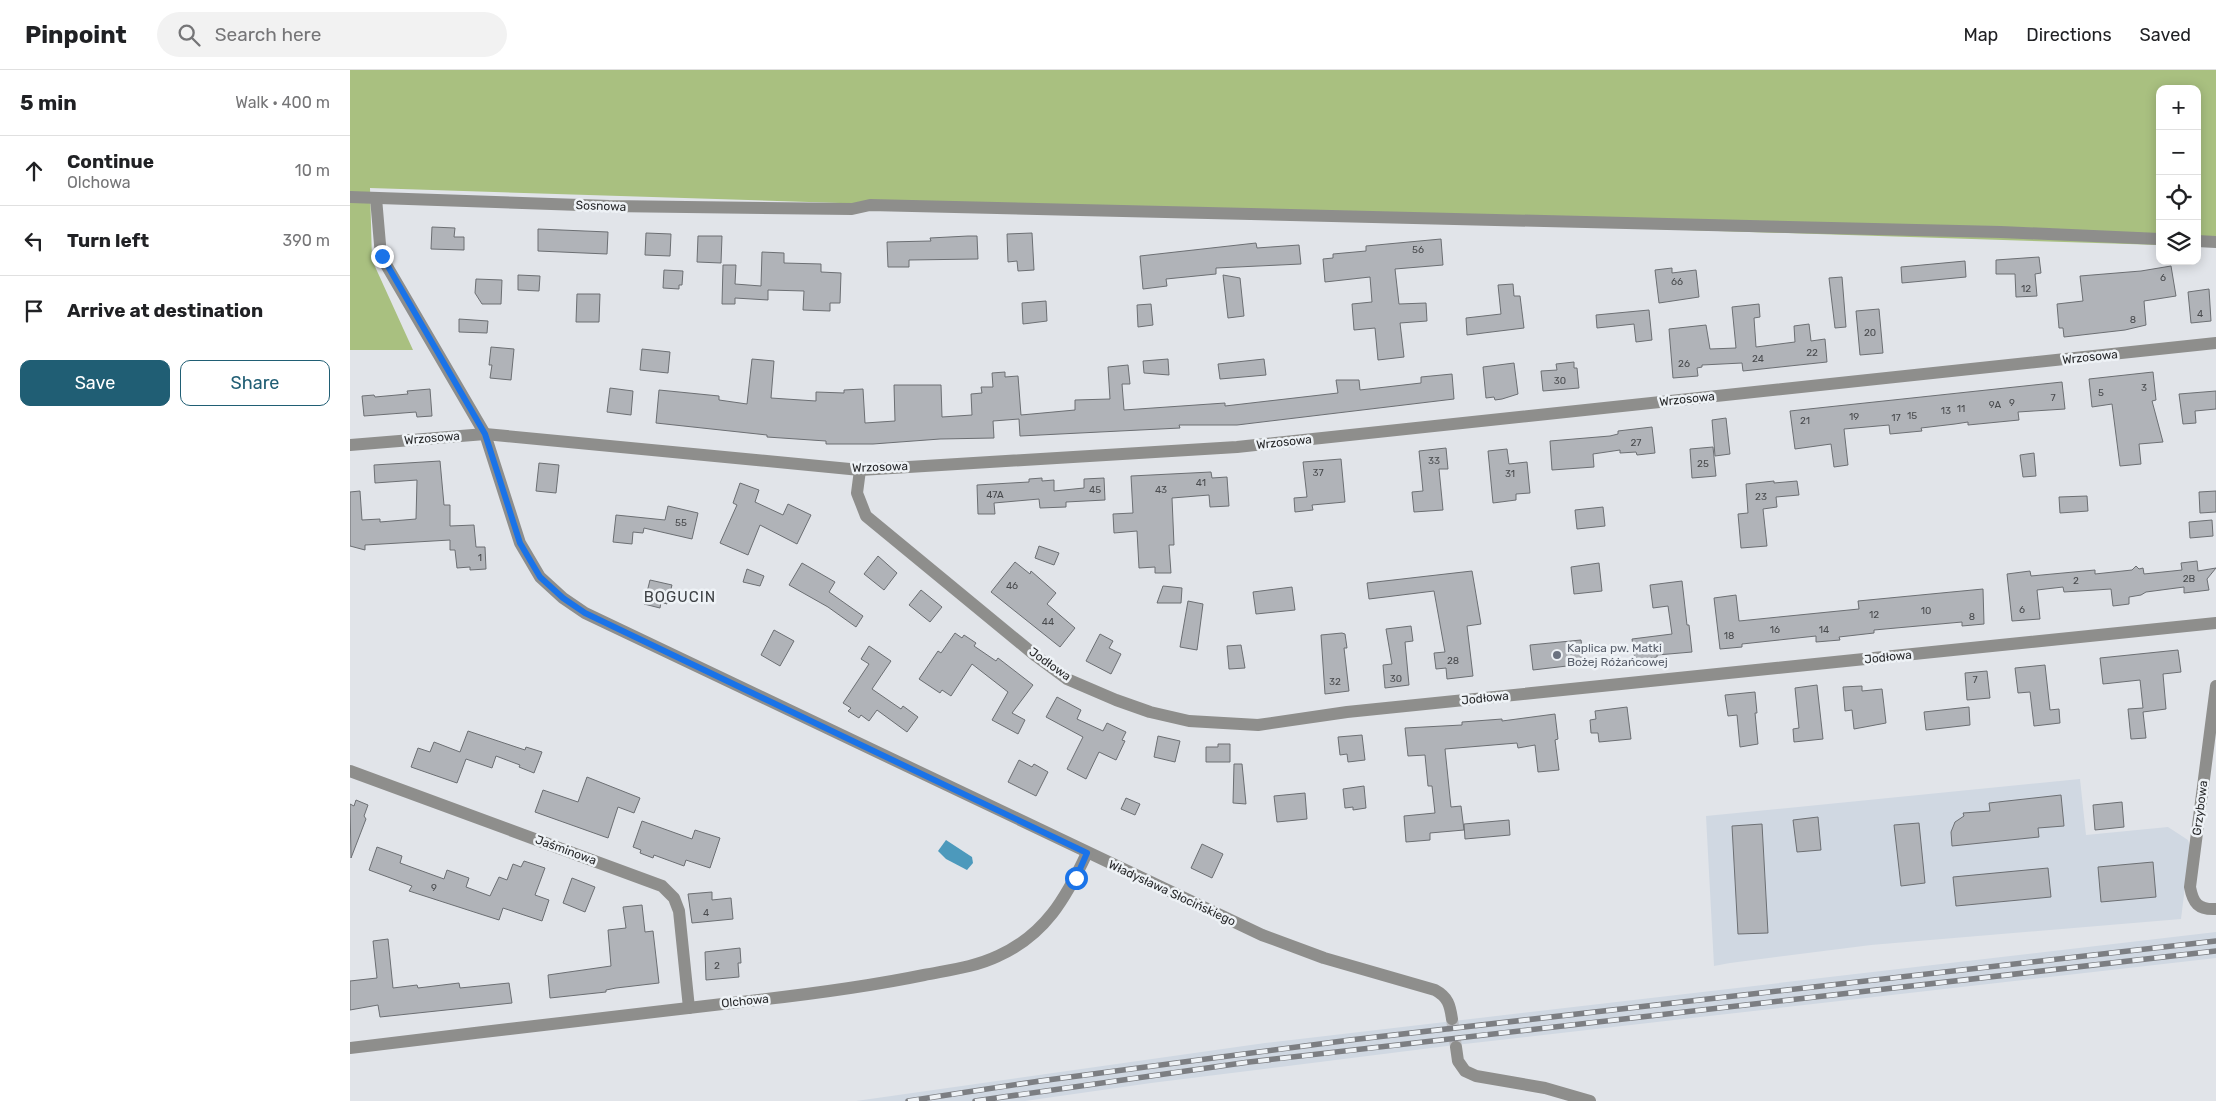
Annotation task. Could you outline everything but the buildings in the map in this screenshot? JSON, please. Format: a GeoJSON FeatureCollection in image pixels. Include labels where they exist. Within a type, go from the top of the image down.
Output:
{"type":"FeatureCollection","features":[{"type":"Feature","properties":{"kind":"street","name":"Sosnowa"},"geometry":{"type":"LineString","coordinates":[[350,197],[608,206],[852,209],[880,205],[2001,232],[2156,239]]}},
{"type":"Feature","properties":{"kind":"street","name":"Władysława Słocińskiego"},"geometry":{"type":"LineString","coordinates":[[376,198],[382,256],[485,434],[520,543],[540,577],[578,608],[1087,853],[1289,946],[1435,990],[1448,1000],[1452,1018]]}},
{"type":"Feature","properties":{"kind":"street"},"geometry":{"type":"LineString","coordinates":[[2201,241],[2216,242]]}},
{"type":"Feature","properties":{"kind":"street","name":"Wrzosowa"},"geometry":{"type":"LineString","coordinates":[[350,445],[485,434],[860,470],[1237,448],[2216,343]]}},
{"type":"Feature","properties":{"kind":"street","name":"Jodłowa"},"geometry":{"type":"LineString","coordinates":[[860,470],[857,493],[866,516],[1036,656],[1067,679],[1150,712],[1189,722],[1258,725],[1376,709],[2216,624]]}},
{"type":"Feature","properties":{"kind":"street","name":"Grzybowa"},"geometry":{"type":"LineString","coordinates":[[2216,686],[2190,887],[2192,900],[2201,907],[2216,909]]}},
{"type":"Feature","properties":{"kind":"street","name":"Jaśminowa"},"geometry":{"type":"LineString","coordinates":[[350,771],[662,886],[674,898],[679,911],[689,1008]]}},
{"type":"Feature","properties":{"kind":"street","name":"Olchowa"},"geometry":{"type":"LineString","coordinates":[[350,1048],[799,996],[909,978],[978,964],[999,956],[1017,945],[1040,928],[1053,915],[1072,886],[1087,853]]}},
{"type":"Feature","properties":{"kind":"street"},"geometry":{"type":"LineString","coordinates":[[1456,1047],[1458,1061],[1465,1071],[1476,1076],[1545,1088],[1590,1101]]}},
{"type":"Feature","properties":{"kind":"shaded area"},"geometry":{"type":"Polygon","coordinates":[[[2080,779],[2086,835],[2168,827],[2188,840],[2190,846],[2181,919],[1871,945],[1714,966],[1706,816],[2080,779]]]}},
{"type":"Feature","properties":{"kind":"shaded area"},"geometry":{"type":"Polygon","coordinates":[[[2216,932],[2216,958],[1447,1046],[1151,1083],[1025,1101],[856,1101],[1265,1043],[2216,932]]]}},
{"type":"Feature","properties":{"kind":"green space"},"geometry":{"type":"Polygon","coordinates":[[[350,70],[2216,70],[2216,247],[2201,246],[2201,85],[2156,85],[2156,245],[370,188],[372,260],[413,350],[350,350],[350,70]]]}},
{"type":"Feature","properties":{"kind":"water"},"geometry":{"type":"Polygon","coordinates":[[[946,840],[972,857],[973,863],[967,870],[946,859],[938,851],[946,840]]]}},
{"type":"Feature","properties":{"kind":"tunnel"},"geometry":{"type":"LineString","coordinates":[[1452,1019],[1456,1047]]}},
{"type":"Feature","properties":{"kind":"railway"},"geometry":{"type":"LineString","coordinates":[[908,1101],[1040,1081],[1350,1040],[2216,941]]}},
{"type":"Feature","properties":{"kind":"railway"},"geometry":{"type":"LineString","coordinates":[[975,1101],[1249,1062],[2216,951]]}},
{"type":"Feature","properties":{"kind":"place","name":"Kaplica pw. Matki Bożej Różańcowej"},"geometry":{"type":"Point","coordinates":[1557,655]}},
{"type":"Feature","properties":{"kind":"district","name":"BOGUCIN"},"geometry":{"type":"Point","coordinates":[680,597]}},
{"type":"Feature","properties":{"kind":"route"},"geometry":{"type":"LineString","coordinates":[[382,256],[485,434],[520,543],[540,577],[563,598],[585,613],[1087,853],[1076,878]]}}]}
